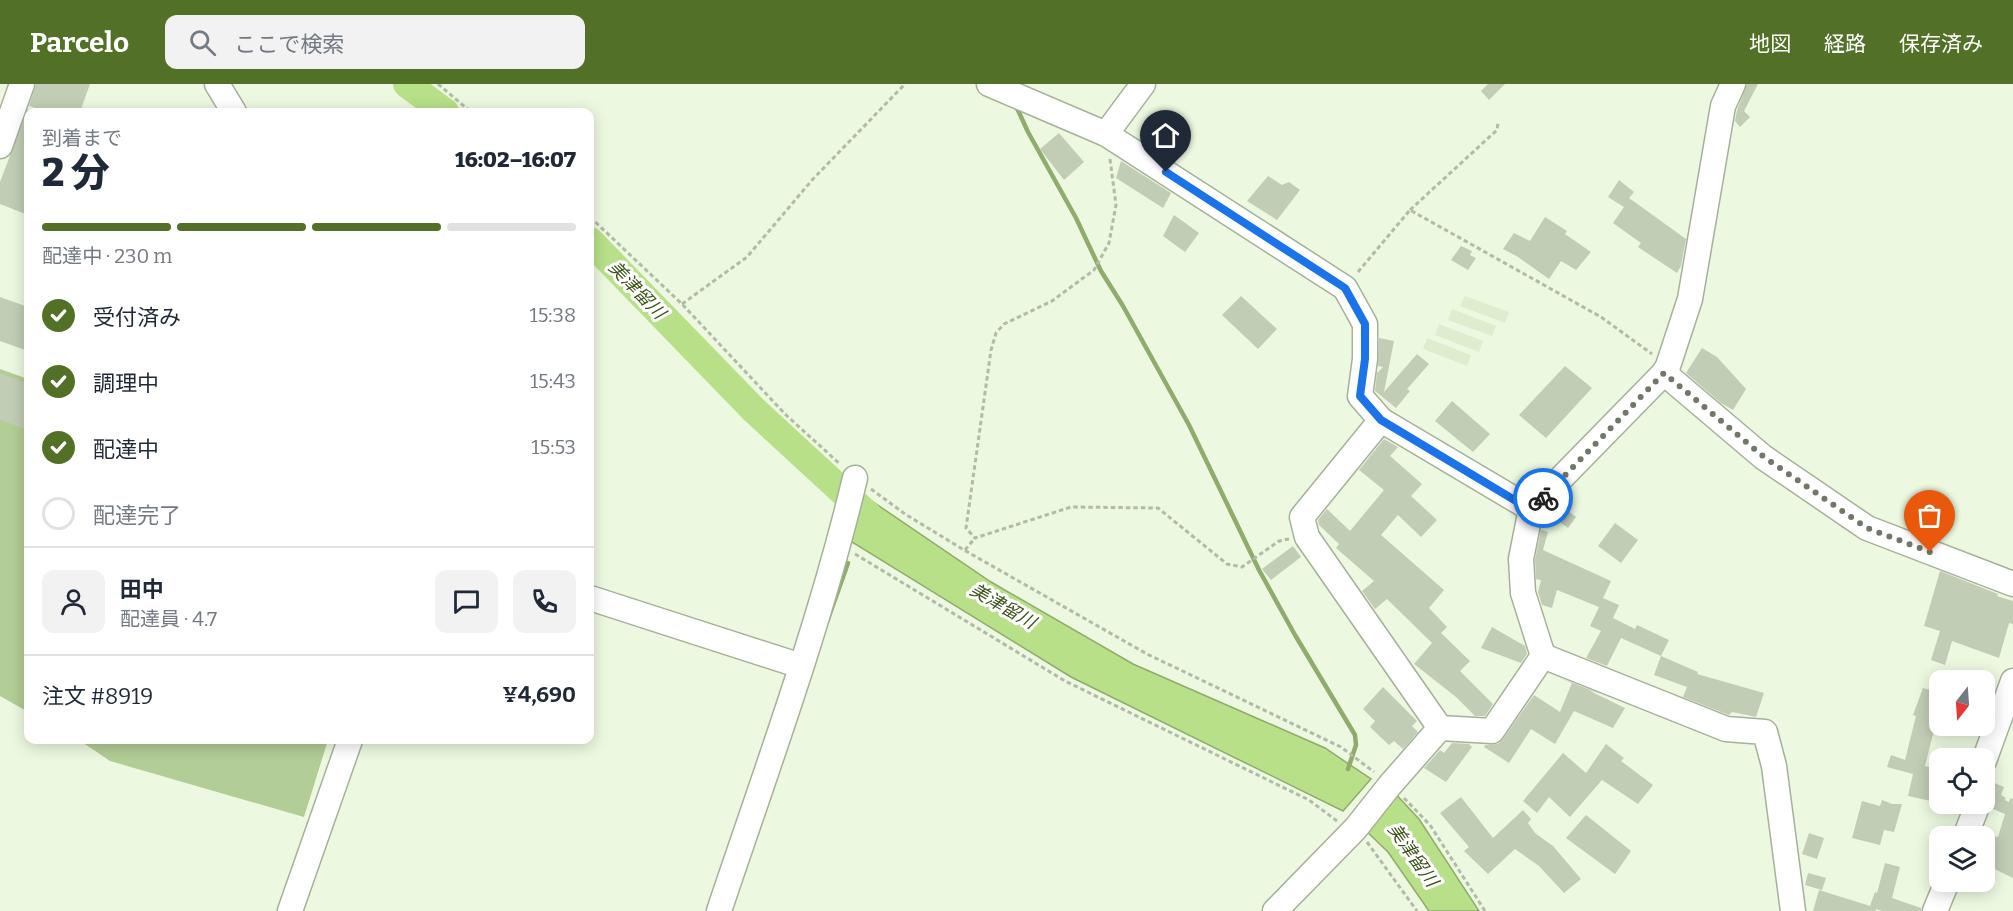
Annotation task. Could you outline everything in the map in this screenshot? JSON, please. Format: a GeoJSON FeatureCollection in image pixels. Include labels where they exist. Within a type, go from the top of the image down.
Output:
{"type":"FeatureCollection","features":[{"type":"Feature","properties":{"kind":"street"},"geometry":{"type":"LineString","coordinates":[[2,133],[21,84]]}},
{"type":"Feature","properties":{"kind":"street"},"geometry":{"type":"LineString","coordinates":[[218,84],[232,108]]}},
{"type":"Feature","properties":{"kind":"street"},"geometry":{"type":"LineString","coordinates":[[989,84],[1106,134],[1345,288],[1365,324],[1365,359],[1360,396],[1381,420],[1531,510]]}},
{"type":"Feature","properties":{"kind":"street"},"geometry":{"type":"LineString","coordinates":[[1106,134],[1143,84]]}},
{"type":"Feature","properties":{"kind":"street"},"geometry":{"type":"LineString","coordinates":[[1543,656],[1524,593],[1521,559],[1531,510],[1666,370],[1690,299],[1723,106],[1733,84]]}},
{"type":"Feature","properties":{"kind":"street"},"geometry":{"type":"LineString","coordinates":[[1666,370],[1764,457],[1867,528],[2013,584]]}},
{"type":"Feature","properties":{"kind":"street"},"geometry":{"type":"LineString","coordinates":[[1381,420],[1302,517],[1307,536],[1440,728]]}},
{"type":"Feature","properties":{"kind":"street"},"geometry":{"type":"LineString","coordinates":[[718,911],[801,666],[839,545],[855,478]]}},
{"type":"Feature","properties":{"kind":"street"},"geometry":{"type":"LineString","coordinates":[[594,599],[801,666]]}},
{"type":"Feature","properties":{"kind":"street"},"geometry":{"type":"LineString","coordinates":[[1440,728],[1492,730],[1543,656]]}},
{"type":"Feature","properties":{"kind":"street"},"geometry":{"type":"LineString","coordinates":[[1543,656],[1726,729],[1765,732],[1774,766],[1793,911]]}},
{"type":"Feature","properties":{"kind":"street"},"geometry":{"type":"LineString","coordinates":[[1989,748],[2013,681]]}},
{"type":"Feature","properties":{"kind":"street"},"geometry":{"type":"LineString","coordinates":[[1275,911],[1354,830],[1390,784],[1440,728]]}},
{"type":"Feature","properties":{"kind":"street"},"geometry":{"type":"LineString","coordinates":[[290,911],[349,744]]}},
{"type":"Feature","properties":{"kind":"street"},"geometry":{"type":"LineString","coordinates":[[1935,911],[1943,892]]}},
{"type":"Feature","properties":{"kind":"path"},"geometry":{"type":"LineString","coordinates":[[438,84],[466,108]]}},
{"type":"Feature","properties":{"kind":"path"},"geometry":{"type":"LineString","coordinates":[[682,304],[747,257],[813,179],[905,84]]}},
{"type":"Feature","properties":{"kind":"path"},"geometry":{"type":"LineString","coordinates":[[1345,288],[1410,210],[1497,130],[1498,123]]}},
{"type":"Feature","properties":{"kind":"path"},"geometry":{"type":"LineString","coordinates":[[975,538],[966,528],[991,350],[996,333],[1004,324],[1052,301],[1094,270],[1109,243],[1116,205],[1106,134]]}},
{"type":"Feature","properties":{"kind":"path"},"geometry":{"type":"LineString","coordinates":[[1410,210],[1601,317],[1666,370]]}},
{"type":"Feature","properties":{"kind":"path"},"geometry":{"type":"LineString","coordinates":[[594,221],[682,304],[786,416],[855,478],[905,514],[964,550],[1147,654],[1341,747],[1390,784],[1430,825],[1485,911]]}},
{"type":"Feature","properties":{"kind":"path"},"geometry":{"type":"LineString","coordinates":[[964,550],[975,538],[1071,507],[1158,508],[1227,564],[1242,567],[1280,542],[1307,536]]}},
{"type":"Feature","properties":{"kind":"path"},"geometry":{"type":"LineString","coordinates":[[839,545],[1065,681],[1309,800],[1354,830],[1370,844],[1417,911]]}},
{"type":"Feature","properties":{"kind":"shaded area"},"geometry":{"type":"Polygon","coordinates":[[[1465,296],[1509,312],[1505,323],[1460,306],[1465,296]]]}},
{"type":"Feature","properties":{"kind":"shaded area"},"geometry":{"type":"Polygon","coordinates":[[[1452,309],[1496,326],[1492,336],[1448,320],[1452,309]]]}},
{"type":"Feature","properties":{"kind":"shaded area"},"geometry":{"type":"Polygon","coordinates":[[[1439,324],[1483,341],[1479,352],[1435,335],[1439,324]]]}},
{"type":"Feature","properties":{"kind":"shaded area"},"geometry":{"type":"Polygon","coordinates":[[[1427,338],[1471,355],[1467,366],[1423,349],[1427,338]]]}},
{"type":"Feature","properties":{"kind":"shaded area"},"geometry":{"type":"Polygon","coordinates":[[[0,369],[24,378],[24,710],[0,696],[0,369]]]}},
{"type":"Feature","properties":{"kind":"shaded area"},"geometry":{"type":"Polygon","coordinates":[[[85,744],[327,744],[304,817],[110,761],[85,744]]]}},
{"type":"Feature","properties":{"kind":"water"},"geometry":{"type":"Polygon","coordinates":[[[857,491],[991,582],[1133,664],[1325,748],[1371,779],[1343,811],[1071,677],[847,539],[857,491]]]}},
{"type":"Feature","properties":{"kind":"water"},"geometry":{"type":"Polygon","coordinates":[[[1391,789],[1419,819],[1479,911],[1429,911],[1388,852],[1361,826],[1391,789]]]}},
{"type":"Feature","properties":{"kind":"building"},"geometry":{"type":"Polygon","coordinates":[[[36,84],[90,84],[81,108],[29,106],[36,84]]]}},
{"type":"Feature","properties":{"kind":"building"},"geometry":{"type":"Polygon","coordinates":[[[1488,84],[1505,84],[1489,100],[1481,91],[1488,84]]]}},
{"type":"Feature","properties":{"kind":"building"},"geometry":{"type":"Polygon","coordinates":[[[1747,84],[1758,84],[1744,111],[1750,117],[1740,127],[1735,121],[1747,84]]]}},
{"type":"Feature","properties":{"kind":"building"},"geometry":{"type":"Polygon","coordinates":[[[24,119],[24,213],[0,204],[0,182],[24,119]]]}},
{"type":"Feature","properties":{"kind":"building"},"geometry":{"type":"Polygon","coordinates":[[[1059,133],[1084,162],[1064,180],[1040,149],[1059,133]]]}},
{"type":"Feature","properties":{"kind":"building"},"geometry":{"type":"Polygon","coordinates":[[[1121,161],[1171,193],[1163,208],[1116,178],[1121,161]]]}},
{"type":"Feature","properties":{"kind":"building"},"geometry":{"type":"Polygon","coordinates":[[[1268,176],[1282,185],[1289,182],[1300,190],[1277,220],[1247,201],[1268,176]]]}},
{"type":"Feature","properties":{"kind":"building"},"geometry":{"type":"Polygon","coordinates":[[[1619,180],[1634,192],[1629,198],[1686,239],[1681,266],[1677,273],[1638,247],[1641,243],[1613,223],[1624,207],[1608,197],[1619,180]]]}},
{"type":"Feature","properties":{"kind":"building"},"geometry":{"type":"Polygon","coordinates":[[[1174,215],[1199,233],[1185,252],[1163,236],[1174,215]]]}},
{"type":"Feature","properties":{"kind":"building"},"geometry":{"type":"Polygon","coordinates":[[[1545,217],[1567,231],[1565,234],[1591,252],[1576,270],[1561,261],[1549,279],[1503,249],[1514,233],[1530,241],[1545,217]]]}},
{"type":"Feature","properties":{"kind":"building"},"geometry":{"type":"Polygon","coordinates":[[[1461,246],[1472,251],[1470,255],[1476,258],[1468,270],[1451,260],[1461,246]]]}},
{"type":"Feature","properties":{"kind":"building"},"geometry":{"type":"Polygon","coordinates":[[[1241,296],[1277,329],[1258,349],[1222,315],[1241,296]]]}},
{"type":"Feature","properties":{"kind":"building"},"geometry":{"type":"Polygon","coordinates":[[[0,297],[24,306],[24,350],[0,341],[0,297]]]}},
{"type":"Feature","properties":{"kind":"building"},"geometry":{"type":"Polygon","coordinates":[[[1379,338],[1394,341],[1384,392],[1417,354],[1429,364],[1407,389],[1410,391],[1396,408],[1375,391],[1377,373],[1383,367],[1378,366],[1379,338]]]}},
{"type":"Feature","properties":{"kind":"building"},"geometry":{"type":"Polygon","coordinates":[[[1702,348],[1717,357],[1746,389],[1733,410],[1721,403],[1686,373],[1702,348]]]}},
{"type":"Feature","properties":{"kind":"building"},"geometry":{"type":"Polygon","coordinates":[[[1565,366],[1592,388],[1546,438],[1519,415],[1565,366]]]}},
{"type":"Feature","properties":{"kind":"building"},"geometry":{"type":"Polygon","coordinates":[[[0,373],[24,382],[24,429],[0,420],[0,373]]]}},
{"type":"Feature","properties":{"kind":"building"},"geometry":{"type":"Polygon","coordinates":[[[1452,401],[1490,434],[1473,452],[1435,421],[1452,401]]]}},
{"type":"Feature","properties":{"kind":"building"},"geometry":{"type":"Polygon","coordinates":[[[1384,439],[1398,447],[1390,456],[1422,484],[1411,496],[1437,520],[1421,537],[1398,515],[1381,535],[1444,590],[1429,608],[1447,627],[1441,633],[1470,661],[1460,671],[1493,704],[1485,716],[1475,716],[1456,697],[1414,664],[1432,643],[1387,599],[1375,609],[1362,591],[1374,581],[1336,548],[1339,544],[1319,525],[1318,520],[1327,509],[1350,531],[1384,490],[1359,470],[1384,439]]]}},
{"type":"Feature","properties":{"kind":"building"},"geometry":{"type":"Polygon","coordinates":[[[1566,509],[1576,517],[1568,528],[1557,520],[1566,509]]]}},
{"type":"Feature","properties":{"kind":"building"},"geometry":{"type":"Polygon","coordinates":[[[1615,523],[1638,540],[1621,563],[1598,546],[1615,523]]]}},
{"type":"Feature","properties":{"kind":"building"},"geometry":{"type":"Polygon","coordinates":[[[1541,530],[1548,532],[1543,550],[1611,581],[1603,598],[1619,605],[1613,618],[1635,629],[1637,625],[1669,640],[1661,656],[1621,638],[1607,666],[1586,658],[1601,631],[1590,626],[1599,607],[1557,590],[1552,608],[1542,605],[1538,592],[1541,580],[1536,579],[1535,560],[1541,530]]]}},
{"type":"Feature","properties":{"kind":"building"},"geometry":{"type":"Polygon","coordinates":[[[1293,546],[1301,557],[1271,580],[1262,569],[1293,546]]]}},
{"type":"Feature","properties":{"kind":"building"},"geometry":{"type":"Polygon","coordinates":[[[1940,571],[2013,601],[2013,624],[2009,623],[1999,658],[1952,641],[1945,665],[1931,660],[1940,631],[1924,626],[1940,571]]]}},
{"type":"Feature","properties":{"kind":"building"},"geometry":{"type":"Polygon","coordinates":[[[1492,627],[1525,646],[1527,654],[1521,663],[1481,648],[1492,627]]]}},
{"type":"Feature","properties":{"kind":"building"},"geometry":{"type":"Polygon","coordinates":[[[1661,656],[1698,672],[1697,674],[1764,693],[1756,717],[1732,712],[1729,715],[1683,697],[1687,687],[1654,675],[1661,656]]]}},
{"type":"Feature","properties":{"kind":"building"},"geometry":{"type":"Polygon","coordinates":[[[1548,673],[1601,694],[1588,690],[1625,708],[1613,728],[1574,711],[1555,744],[1531,729],[1509,763],[1484,747],[1498,744],[1503,739],[1534,695],[1560,712],[1572,683],[1548,673]]]}},
{"type":"Feature","properties":{"kind":"building"},"geometry":{"type":"Polygon","coordinates":[[[1383,687],[1417,721],[1412,726],[1418,732],[1403,749],[1394,741],[1389,745],[1370,727],[1375,721],[1363,709],[1383,687]]]}},
{"type":"Feature","properties":{"kind":"building"},"geometry":{"type":"Polygon","coordinates":[[[1923,688],[1929,690],[1929,736],[1932,736],[1925,766],[1929,767],[1929,801],[1908,796],[1913,774],[1887,767],[1891,755],[1905,760],[1916,716],[1913,715],[1923,688]]]}},
{"type":"Feature","properties":{"kind":"building"},"geometry":{"type":"Polygon","coordinates":[[[1452,743],[1469,744],[1472,747],[1446,782],[1424,768],[1440,750],[1444,753],[1452,743]]]}},
{"type":"Feature","properties":{"kind":"building"},"geometry":{"type":"Polygon","coordinates":[[[1606,744],[1624,758],[1621,761],[1653,785],[1638,804],[1602,780],[1570,817],[1549,797],[1537,813],[1523,801],[1563,753],[1586,773],[1606,744]]]}},
{"type":"Feature","properties":{"kind":"building"},"geometry":{"type":"Polygon","coordinates":[[[1995,783],[2004,787],[2001,795],[2006,798],[2005,800],[2009,802],[2010,798],[2013,799],[2013,878],[1995,869],[1995,836],[1998,837],[2005,814],[1995,810],[1995,783]]]}},
{"type":"Feature","properties":{"kind":"building"},"geometry":{"type":"Polygon","coordinates":[[[1461,797],[1493,838],[1523,810],[1531,819],[1528,823],[1535,833],[1553,846],[1581,879],[1564,893],[1539,866],[1515,849],[1488,874],[1464,851],[1469,847],[1440,813],[1461,797]]]}},
{"type":"Feature","properties":{"kind":"building"},"geometry":{"type":"Polygon","coordinates":[[[1882,800],[1892,804],[1902,804],[1894,832],[1884,830],[1880,845],[1852,838],[1862,801],[1880,806],[1882,800]]]}},
{"type":"Feature","properties":{"kind":"building"},"geometry":{"type":"Polygon","coordinates":[[[1586,815],[1631,851],[1615,874],[1566,838],[1586,815]]]}},
{"type":"Feature","properties":{"kind":"building"},"geometry":{"type":"Polygon","coordinates":[[[1809,833],[1824,838],[1817,859],[1802,854],[1809,833]]]}},
{"type":"Feature","properties":{"kind":"building"},"geometry":{"type":"Polygon","coordinates":[[[1885,863],[1900,867],[1892,898],[1921,908],[1921,911],[1876,909],[1876,911],[1813,911],[1819,890],[1870,906],[1875,892],[1877,893],[1885,863]]]}},
{"type":"Feature","properties":{"kind":"building"},"geometry":{"type":"Polygon","coordinates":[[[1808,873],[1826,878],[1822,890],[1805,885],[1808,873]]]}},
{"type":"Feature","properties":{"kind":"waterway","name":"美津留川"},"geometry":{"type":"LineString","coordinates":[[407,84],[440,108]]}},
{"type":"Feature","properties":{"kind":"waterway"},"geometry":{"type":"LineString","coordinates":[[1016,106],[1076,218],[1101,271],[1189,425],[1259,570],[1355,735],[1356,745],[1348,769]]}},
{"type":"Feature","properties":{"kind":"waterway","name":"美津留川"},"geometry":{"type":"LineString","coordinates":[[594,245],[754,410],[868,515]]}},
{"type":"Feature","properties":{"kind":"waterway"},"geometry":{"type":"LineString","coordinates":[[827,622],[848,563]]}},
{"type":"Feature","properties":{"kind":"way so far"},"geometry":{"type":"LineString","coordinates":[[1543,498],[1664,373],[1764,457],[1867,528],[1930,552]]}},
{"type":"Feature","properties":{"kind":"route"},"geometry":{"type":"LineString","coordinates":[[1166,172],[1345,288],[1365,324],[1365,359],[1360,396],[1381,420],[1531,510],[1543,498]]}}]}
